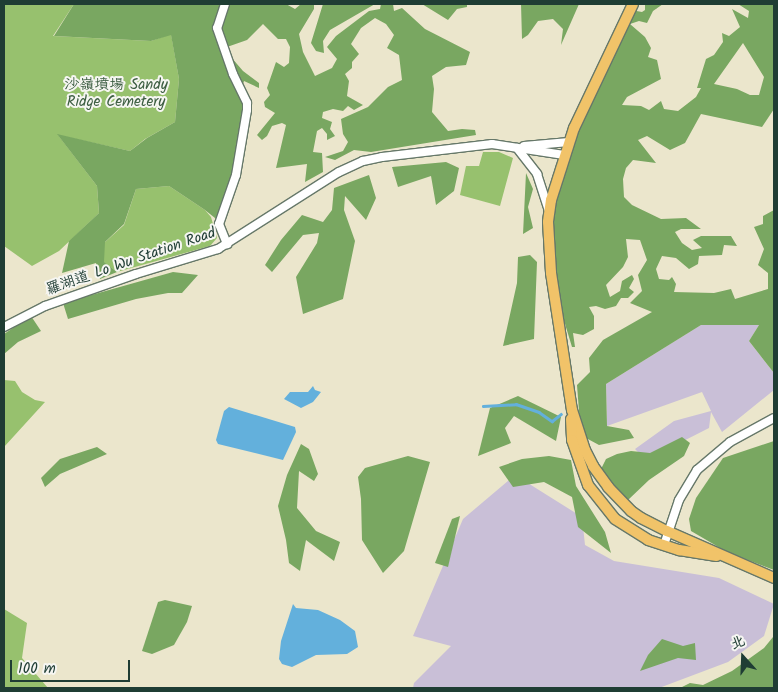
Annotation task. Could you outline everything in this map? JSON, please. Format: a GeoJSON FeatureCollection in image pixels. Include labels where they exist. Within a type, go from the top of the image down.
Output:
{"type":"FeatureCollection","features":[{"type":"Feature","properties":{"kind":"main road"},"geometry":{"type":"LineString","coordinates":[[633,4],[569,142],[549,212],[551,273],[572,410],[574,448],[583,476],[595,496],[615,520],[636,535],[664,545],[679,550],[728,558]]}},
{"type":"Feature","properties":{"kind":"main road"},"geometry":{"type":"LineString","coordinates":[[572,410],[589,459],[608,487],[641,518],[774,578]]}},
{"type":"Feature","properties":{"kind":"street"},"geometry":{"type":"LineString","coordinates":[[225,4],[217,28],[233,74],[247,103],[236,176],[219,224],[227,244]]}},
{"type":"Feature","properties":{"kind":"street","name":"羅湖道 Lo Wu Station Road"},"geometry":{"type":"LineString","coordinates":[[517,148],[569,142]]}},
{"type":"Feature","properties":{"kind":"street","name":"羅湖道 Lo Wu Station Road"},"geometry":{"type":"LineString","coordinates":[[4,327],[45,306],[227,244],[339,172],[362,161],[384,156],[481,145],[564,155]]}},
{"type":"Feature","properties":{"kind":"street"},"geometry":{"type":"LineString","coordinates":[[517,148],[537,174],[549,212]]}},
{"type":"Feature","properties":{"kind":"street"},"geometry":{"type":"LineString","coordinates":[[664,545],[667,531],[679,500],[697,470],[730,442],[774,418]]}},
{"type":"Feature","properties":{"kind":"shaded area"},"geometry":{"type":"Polygon","coordinates":[[[704,323],[759,325],[749,341],[774,373],[774,390],[722,432],[711,412],[709,428],[646,460],[635,449],[674,421],[711,411],[702,392],[607,426],[606,384],[704,323]]]}},
{"type":"Feature","properties":{"kind":"shaded area"},"geometry":{"type":"Polygon","coordinates":[[[515,475],[582,517],[585,545],[614,561],[719,578],[774,604],[764,636],[728,662],[659,688],[413,688],[414,683],[451,646],[413,636],[463,519],[515,475]]]}},
{"type":"Feature","properties":{"kind":"green space","name":"沙嶺墳場 Sandy Ridge Cemetery"},"geometry":{"type":"Polygon","coordinates":[[[4,4],[74,4],[53,36],[151,41],[171,34],[179,79],[175,122],[145,139],[130,151],[58,135],[97,186],[99,213],[59,251],[32,266],[4,246],[4,4]]]}},
{"type":"Feature","properties":{"kind":"green space"},"geometry":{"type":"Polygon","coordinates":[[[74,4],[286,4],[295,9],[301,4],[314,4],[314,9],[299,34],[303,52],[315,76],[332,68],[337,59],[327,47],[336,36],[369,11],[380,9],[381,4],[393,4],[394,11],[402,8],[425,29],[470,52],[466,65],[446,67],[432,76],[434,89],[432,112],[448,131],[475,130],[476,135],[371,152],[354,150],[335,160],[325,157],[343,151],[348,142],[343,134],[341,119],[368,107],[388,87],[402,80],[399,55],[387,48],[394,35],[386,24],[375,18],[361,28],[351,44],[359,54],[352,62],[352,68],[345,74],[349,81],[347,96],[363,105],[354,110],[348,106],[343,111],[333,109],[323,112],[322,118],[332,122],[330,129],[335,136],[327,140],[327,134],[322,128],[317,131],[313,152],[322,153],[323,172],[305,182],[307,164],[276,168],[286,125],[282,123],[272,126],[267,136],[262,140],[257,135],[275,113],[265,107],[264,102],[270,95],[267,88],[276,62],[284,67],[289,63],[290,47],[286,39],[278,39],[263,24],[247,40],[227,47],[231,57],[243,71],[259,83],[259,88],[244,81],[241,90],[247,110],[245,127],[220,222],[169,186],[136,189],[124,224],[105,242],[104,262],[117,272],[100,279],[96,263],[62,273],[69,241],[99,213],[97,186],[57,134],[130,151],[147,138],[175,122],[179,79],[171,35],[151,41],[54,36],[74,4]]]}},
{"type":"Feature","properties":{"kind":"green space"},"geometry":{"type":"Polygon","coordinates":[[[323,4],[375,4],[330,30],[323,41],[324,53],[316,51],[311,43],[323,4]]]}},
{"type":"Feature","properties":{"kind":"green space"},"geometry":{"type":"Polygon","coordinates":[[[422,4],[467,4],[467,7],[457,9],[448,20],[422,4]]]}},
{"type":"Feature","properties":{"kind":"green space"},"geometry":{"type":"Polygon","coordinates":[[[521,4],[579,4],[561,45],[563,29],[553,19],[538,21],[528,35],[522,39],[521,4]]]}},
{"type":"Feature","properties":{"kind":"green space"},"geometry":{"type":"Polygon","coordinates":[[[645,4],[663,4],[653,11],[647,23],[639,21],[630,24],[645,37],[651,48],[648,57],[657,60],[661,79],[627,97],[622,105],[641,106],[649,110],[661,101],[664,109],[678,111],[696,97],[701,88],[697,88],[706,59],[714,55],[723,42],[722,33],[729,36],[740,27],[732,9],[748,18],[749,11],[738,4],[774,4],[774,109],[762,127],[701,114],[685,143],[670,150],[647,136],[638,140],[656,163],[633,160],[626,168],[623,179],[624,197],[632,205],[661,219],[686,218],[701,229],[681,229],[675,232],[682,243],[692,250],[702,248],[693,240],[701,236],[731,236],[737,246],[724,245],[722,255],[699,256],[698,264],[689,269],[676,258],[662,256],[656,269],[659,279],[669,280],[672,277],[676,284],[674,292],[714,293],[731,289],[735,299],[768,289],[768,273],[758,265],[764,249],[754,227],[763,224],[763,216],[774,210],[774,373],[749,341],[759,325],[701,325],[606,384],[607,426],[629,430],[634,438],[599,445],[586,438],[580,424],[577,385],[590,372],[589,358],[603,340],[652,312],[630,303],[642,291],[638,275],[647,260],[640,240],[626,239],[628,257],[623,267],[606,285],[610,297],[620,291],[622,281],[632,275],[634,279],[629,288],[634,292],[628,298],[621,298],[616,306],[605,309],[596,306],[589,307],[594,316],[594,329],[583,335],[573,333],[575,347],[572,347],[552,281],[553,190],[631,10],[642,12],[645,10],[645,4]],[[743,43],[714,84],[737,89],[750,95],[759,95],[764,77],[743,43]]]}},
{"type":"Feature","properties":{"kind":"green space"},"geometry":{"type":"Polygon","coordinates":[[[483,152],[499,152],[513,158],[500,206],[460,195],[466,166],[479,166],[483,152]]]}},
{"type":"Feature","properties":{"kind":"green space"},"geometry":{"type":"Polygon","coordinates":[[[446,162],[459,168],[454,191],[436,205],[431,176],[398,187],[392,167],[446,162]]]}},
{"type":"Feature","properties":{"kind":"green space"},"geometry":{"type":"Polygon","coordinates":[[[526,173],[533,189],[528,207],[533,228],[523,234],[526,173]]]}},
{"type":"Feature","properties":{"kind":"green space"},"geometry":{"type":"Polygon","coordinates":[[[369,175],[376,198],[366,220],[345,196],[344,210],[355,241],[343,299],[303,314],[296,277],[317,243],[319,233],[303,235],[272,272],[265,265],[281,240],[302,215],[323,222],[332,210],[334,188],[369,175]]]}},
{"type":"Feature","properties":{"kind":"green space"},"geometry":{"type":"Polygon","coordinates":[[[169,186],[205,210],[211,217],[217,238],[210,246],[117,272],[102,261],[104,243],[124,225],[136,189],[169,186]]]}},
{"type":"Feature","properties":{"kind":"green space"},"geometry":{"type":"Polygon","coordinates":[[[530,255],[537,262],[534,339],[503,346],[517,283],[518,257],[530,255]]]}},
{"type":"Feature","properties":{"kind":"green space"},"geometry":{"type":"Polygon","coordinates":[[[173,272],[198,275],[182,293],[168,293],[136,299],[68,319],[63,303],[173,272]]]}},
{"type":"Feature","properties":{"kind":"green space"},"geometry":{"type":"Polygon","coordinates":[[[31,316],[41,331],[18,342],[4,354],[4,334],[31,316]]]}},
{"type":"Feature","properties":{"kind":"green space"},"geometry":{"type":"Polygon","coordinates":[[[4,380],[15,381],[22,392],[35,400],[45,402],[4,447],[4,380]]]}},
{"type":"Feature","properties":{"kind":"green space"},"geometry":{"type":"Polygon","coordinates":[[[518,396],[561,417],[556,441],[514,416],[505,428],[511,443],[478,456],[490,408],[518,396]]]}},
{"type":"Feature","properties":{"kind":"green space"},"geometry":{"type":"Polygon","coordinates":[[[682,437],[690,443],[684,456],[649,480],[628,500],[600,471],[606,459],[617,454],[631,451],[650,453],[682,437]]]}},
{"type":"Feature","properties":{"kind":"green space"},"geometry":{"type":"Polygon","coordinates":[[[774,441],[774,570],[727,552],[691,531],[689,519],[696,498],[723,458],[774,441]]]}},
{"type":"Feature","properties":{"kind":"green space"},"geometry":{"type":"Polygon","coordinates":[[[301,444],[309,449],[318,474],[314,481],[299,471],[297,508],[316,531],[340,542],[334,561],[306,540],[300,571],[289,563],[278,506],[287,475],[301,444]]]}},
{"type":"Feature","properties":{"kind":"green space"},"geometry":{"type":"Polygon","coordinates":[[[97,447],[107,454],[60,474],[45,487],[41,478],[60,459],[97,447]]]}},
{"type":"Feature","properties":{"kind":"green space"},"geometry":{"type":"Polygon","coordinates":[[[408,456],[430,462],[404,551],[383,573],[362,540],[361,499],[358,477],[365,468],[408,456]]]}},
{"type":"Feature","properties":{"kind":"green space"},"geometry":{"type":"Polygon","coordinates":[[[549,456],[571,460],[576,486],[605,532],[611,553],[578,527],[572,497],[544,482],[513,487],[499,467],[522,459],[549,456]]]}},
{"type":"Feature","properties":{"kind":"green space"},"geometry":{"type":"Polygon","coordinates":[[[460,516],[448,567],[435,563],[452,519],[460,516]]]}},
{"type":"Feature","properties":{"kind":"green space"},"geometry":{"type":"Polygon","coordinates":[[[165,600],[192,606],[187,622],[174,645],[152,654],[142,651],[158,602],[165,600]]]}},
{"type":"Feature","properties":{"kind":"green space"},"geometry":{"type":"Polygon","coordinates":[[[4,609],[27,623],[22,658],[48,688],[4,688],[4,609]]]}},
{"type":"Feature","properties":{"kind":"green space"},"geometry":{"type":"Polygon","coordinates":[[[773,637],[774,688],[680,688],[690,683],[703,685],[732,671],[764,648],[773,637]]]}},
{"type":"Feature","properties":{"kind":"green space"},"geometry":{"type":"Polygon","coordinates":[[[662,639],[683,646],[695,643],[696,660],[678,658],[640,671],[648,655],[662,639]]]}},
{"type":"Feature","properties":{"kind":"water"},"geometry":{"type":"Polygon","coordinates":[[[313,386],[315,390],[321,392],[313,402],[301,408],[284,399],[290,392],[308,392],[313,386]]]}},
{"type":"Feature","properties":{"kind":"water"},"geometry":{"type":"Polygon","coordinates":[[[229,407],[295,427],[296,432],[283,460],[218,444],[216,440],[224,411],[229,407]]]}},
{"type":"Feature","properties":{"kind":"water"},"geometry":{"type":"Polygon","coordinates":[[[293,604],[296,608],[318,610],[340,620],[355,631],[358,647],[347,654],[316,655],[292,667],[282,664],[279,659],[281,641],[293,604]]]}},
{"type":"Feature","properties":{"kind":"waterway"},"geometry":{"type":"LineString","coordinates":[[483,406],[516,404],[539,412],[552,421],[561,414]]}}]}
